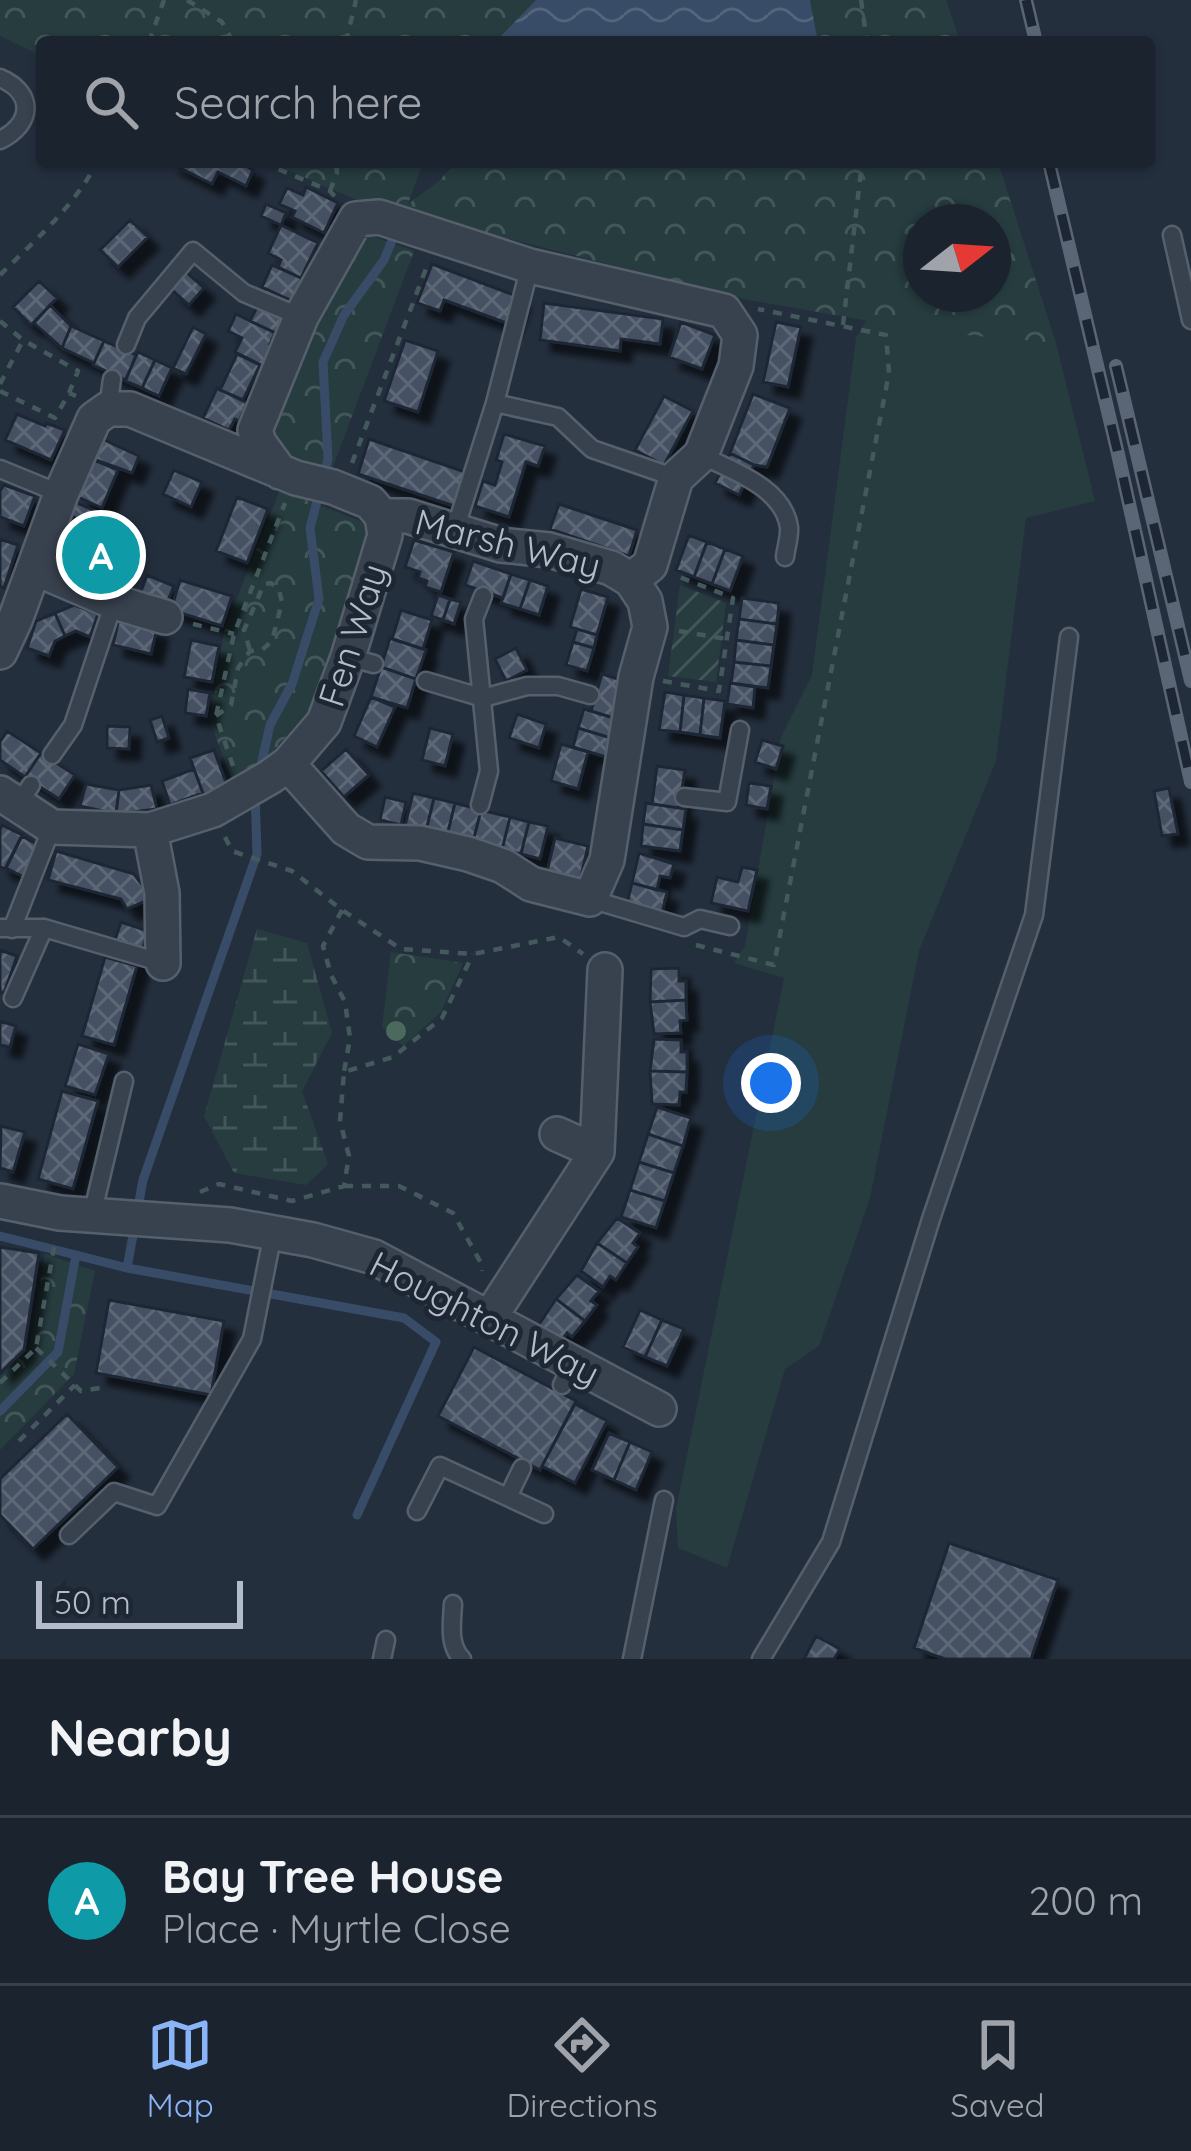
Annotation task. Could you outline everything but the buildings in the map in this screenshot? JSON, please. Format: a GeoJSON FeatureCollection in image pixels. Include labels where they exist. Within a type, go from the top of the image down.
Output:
{"type":"FeatureCollection","features":[{"type":"Feature","properties":{"kind":"street"},"geometry":{"type":"LineString","coordinates":[[16,794],[52,827],[150,830],[249,789],[368,842],[469,850],[532,884],[590,899],[632,789],[630,696],[650,627],[640,572],[736,366],[740,334],[724,310],[530,266],[368,218],[302,317],[255,430],[259,443],[310,481]]}},
{"type":"Feature","properties":{"kind":"street"},"geometry":{"type":"LineString","coordinates":[[0,652],[18,595],[61,494],[110,394]]}},
{"type":"Feature","properties":{"kind":"street","name":"Fen Way"},"geometry":{"type":"LineString","coordinates":[[110,394],[130,409],[370,502],[382,516],[385,535],[361,660],[324,722],[249,789]]}},
{"type":"Feature","properties":{"kind":"street","name":"Marsh Way"},"geometry":{"type":"LineString","coordinates":[[382,516],[408,516],[502,545],[549,550],[640,572]]}},
{"type":"Feature","properties":{"kind":"street"},"geometry":{"type":"LineString","coordinates":[[18,595],[113,602],[165,617]]}},
{"type":"Feature","properties":{"kind":"street"},"geometry":{"type":"LineString","coordinates":[[150,830],[162,893],[163,963]]}},
{"type":"Feature","properties":{"kind":"street"},"geometry":{"type":"LineString","coordinates":[[490,1317],[597,1152],[605,970]]}},
{"type":"Feature","properties":{"kind":"street"},"geometry":{"type":"LineString","coordinates":[[557,1134],[597,1152]]}},
{"type":"Feature","properties":{"kind":"street","name":"Houghton Way"},"geometry":{"type":"LineString","coordinates":[[0,1201],[90,1215],[230,1225],[270,1249],[313,1240],[374,1256],[490,1317],[567,1374],[659,1409]]}},
{"type":"Feature","properties":{"kind":"lane"},"geometry":{"type":"LineString","coordinates":[[0,78],[14,84],[25,98],[26,117],[16,132],[0,140]]}},
{"type":"Feature","properties":{"kind":"lane"},"geometry":{"type":"LineString","coordinates":[[1172,235],[1191,320]]}},
{"type":"Feature","properties":{"kind":"lane"},"geometry":{"type":"LineString","coordinates":[[126,345],[137,318],[193,250],[244,292],[302,317]]}},
{"type":"Feature","properties":{"kind":"lane"},"geometry":{"type":"LineString","coordinates":[[455,530],[495,403],[530,266]]}},
{"type":"Feature","properties":{"kind":"lane"},"geometry":{"type":"LineString","coordinates":[[495,403],[558,417],[592,448],[761,485],[780,506],[789,527],[785,556]]}},
{"type":"Feature","properties":{"kind":"lane"},"geometry":{"type":"LineString","coordinates":[[0,469],[61,494]]}},
{"type":"Feature","properties":{"kind":"lane"},"geometry":{"type":"LineString","coordinates":[[480,805],[489,770],[474,619],[483,596]]}},
{"type":"Feature","properties":{"kind":"lane"},"geometry":{"type":"LineString","coordinates":[[52,755],[73,724],[113,602]]}},
{"type":"Feature","properties":{"kind":"lane"},"geometry":{"type":"LineString","coordinates":[[761,1659],[831,1542],[931,1219],[1034,915],[1069,638]]}},
{"type":"Feature","properties":{"kind":"lane"},"geometry":{"type":"LineString","coordinates":[[426,680],[483,698],[527,686],[558,686],[590,695]]}},
{"type":"Feature","properties":{"kind":"lane"},"geometry":{"type":"LineString","coordinates":[[684,797],[727,802],[740,730]]}},
{"type":"Feature","properties":{"kind":"lane"},"geometry":{"type":"LineString","coordinates":[[52,827],[6,928],[44,928],[163,963]]}},
{"type":"Feature","properties":{"kind":"lane"},"geometry":{"type":"LineString","coordinates":[[590,899],[684,927],[700,919],[730,926]]}},
{"type":"Feature","properties":{"kind":"lane"},"geometry":{"type":"LineString","coordinates":[[13,998],[44,928]]}},
{"type":"Feature","properties":{"kind":"lane"},"geometry":{"type":"LineString","coordinates":[[90,1215],[124,1081]]}},
{"type":"Feature","properties":{"kind":"lane"},"geometry":{"type":"LineString","coordinates":[[69,1535],[114,1492],[157,1506],[252,1339],[270,1249]]}},
{"type":"Feature","properties":{"kind":"lane"},"geometry":{"type":"LineString","coordinates":[[417,1511],[440,1466],[544,1514]]}},
{"type":"Feature","properties":{"kind":"lane"},"geometry":{"type":"LineString","coordinates":[[508,1498],[522,1468]]}},
{"type":"Feature","properties":{"kind":"lane"},"geometry":{"type":"LineString","coordinates":[[632,1659],[664,1500]]}},
{"type":"Feature","properties":{"kind":"lane"},"geometry":{"type":"LineString","coordinates":[[453,1604],[454,1651],[462,1659]]}},
{"type":"Feature","properties":{"kind":"path"},"geometry":{"type":"LineString","coordinates":[[151,36],[164,0]]}},
{"type":"Feature","properties":{"kind":"path"},"geometry":{"type":"LineString","coordinates":[[188,0],[222,22],[230,36]]}},
{"type":"Feature","properties":{"kind":"path"},"geometry":{"type":"LineString","coordinates":[[347,36],[356,0]]}},
{"type":"Feature","properties":{"kind":"path"},"geometry":{"type":"LineString","coordinates":[[861,0],[866,36]]}},
{"type":"Feature","properties":{"kind":"path"},"geometry":{"type":"LineString","coordinates":[[0,275],[52,223],[94,168]]}},
{"type":"Feature","properties":{"kind":"path"},"geometry":{"type":"LineString","coordinates":[[276,168],[330,191],[368,218]]}},
{"type":"Feature","properties":{"kind":"path"},"geometry":{"type":"LineString","coordinates":[[330,191],[337,168]]}},
{"type":"Feature","properties":{"kind":"path"},"geometry":{"type":"LineString","coordinates":[[843,325],[861,168]]}},
{"type":"Feature","properties":{"kind":"path"},"geometry":{"type":"LineString","coordinates":[[426,232],[234,634],[217,716],[249,789],[232,851],[292,871],[401,949],[473,954],[559,937],[605,970]]}},
{"type":"Feature","properties":{"kind":"path"},"geometry":{"type":"LineString","coordinates":[[692,944],[774,964],[889,373],[886,334],[763,309],[724,310]]}},
{"type":"Feature","properties":{"kind":"path"},"geometry":{"type":"LineString","coordinates":[[0,321],[78,371],[55,418],[0,388],[23,340]]}},
{"type":"Feature","properties":{"kind":"path"},"geometry":{"type":"LineString","coordinates":[[69,394],[110,394]]}},
{"type":"Feature","properties":{"kind":"path"},"geometry":{"type":"LineString","coordinates":[[630,696],[719,691],[733,598],[640,572]]}},
{"type":"Feature","properties":{"kind":"path"},"geometry":{"type":"LineString","coordinates":[[271,583],[282,602],[272,641],[262,650],[250,651],[244,630],[264,584],[271,583]]}},
{"type":"Feature","properties":{"kind":"path"},"geometry":{"type":"LineString","coordinates":[[165,617],[234,634]]}},
{"type":"Feature","properties":{"kind":"path"},"geometry":{"type":"LineString","coordinates":[[650,627],[727,638]]}},
{"type":"Feature","properties":{"kind":"path"},"geometry":{"type":"LineString","coordinates":[[217,716],[231,705],[238,668],[250,651]]}},
{"type":"Feature","properties":{"kind":"path"},"geometry":{"type":"LineString","coordinates":[[342,910],[323,946],[345,1002],[350,1038],[340,1121],[349,1156],[344,1186]]}},
{"type":"Feature","properties":{"kind":"path"},"geometry":{"type":"LineString","coordinates":[[344,1072],[393,1057],[442,1018],[473,954]]}},
{"type":"Feature","properties":{"kind":"path"},"geometry":{"type":"LineString","coordinates":[[170,1221],[197,1194],[219,1184],[292,1201],[344,1186],[399,1186],[453,1213],[481,1263],[490,1317]]}},
{"type":"Feature","properties":{"kind":"path"},"geometry":{"type":"LineString","coordinates":[[0,1383],[36,1348],[90,1215]]}},
{"type":"Feature","properties":{"kind":"path"},"geometry":{"type":"LineString","coordinates":[[36,1348],[81,1391],[100,1388]]}},
{"type":"Feature","properties":{"kind":"path"},"geometry":{"type":"LineString","coordinates":[[19,1442],[75,1385]]}},
{"type":"Feature","properties":{"kind":"green space"},"geometry":{"type":"Polygon","coordinates":[[[0,0],[536,0],[501,36],[36,36],[36,53],[0,36],[0,0]]]}},
{"type":"Feature","properties":{"kind":"green space"},"geometry":{"type":"Polygon","coordinates":[[[810,0],[946,0],[958,36],[817,36],[810,0]]]}},
{"type":"Feature","properties":{"kind":"green space"},"geometry":{"type":"Polygon","coordinates":[[[283,168],[421,168],[408,204],[451,168],[1000,168],[1056,343],[932,332],[749,300],[357,200],[283,168]]]}},
{"type":"Feature","properties":{"kind":"green space"},"geometry":{"type":"Polygon","coordinates":[[[366,234],[414,251],[331,472],[274,454],[264,432],[345,247],[366,234]]]}},
{"type":"Feature","properties":{"kind":"green space"},"geometry":{"type":"Polygon","coordinates":[[[866,320],[933,332],[1056,343],[1095,501],[1026,518],[996,761],[919,951],[870,1198],[819,1346],[785,1369],[727,1568],[678,1548],[676,1509],[784,978],[734,963],[745,946],[781,737],[812,675],[856,338],[866,320]]]}},
{"type":"Feature","properties":{"kind":"green space"},"geometry":{"type":"Polygon","coordinates":[[[280,490],[363,522],[370,531],[313,705],[273,752],[234,785],[209,719],[225,628],[280,490]]]}},
{"type":"Feature","properties":{"kind":"green space"},"geometry":{"type":"Polygon","coordinates":[[[680,585],[726,603],[716,682],[668,676],[680,585]]]}},
{"type":"Feature","properties":{"kind":"green space"},"geometry":{"type":"Polygon","coordinates":[[[257,929],[307,943],[332,1033],[302,1091],[328,1164],[306,1185],[234,1173],[204,1116],[257,929]]]}},
{"type":"Feature","properties":{"kind":"green space"},"geometry":{"type":"Polygon","coordinates":[[[391,952],[463,963],[441,1012],[403,1046],[382,1027],[391,952]]]}},
{"type":"Feature","properties":{"kind":"green space"},"geometry":{"type":"Polygon","coordinates":[[[45,1254],[95,1271],[74,1374],[0,1450],[0,1377],[29,1348],[45,1254]]]}},
{"type":"Feature","properties":{"kind":"water"},"geometry":{"type":"Polygon","coordinates":[[[536,0],[810,0],[817,36],[501,36],[536,0]]]}},
{"type":"Feature","properties":{"kind":"waterway"},"geometry":{"type":"LineString","coordinates":[[260,770],[270,725],[292,684],[319,599],[310,528],[328,459],[323,362],[344,315],[384,260],[395,233]]}},
{"type":"Feature","properties":{"kind":"waterway"},"geometry":{"type":"LineString","coordinates":[[0,1411],[58,1352],[76,1255],[127,1268],[143,1180],[257,854],[255,792]]}},
{"type":"Feature","properties":{"kind":"waterway"},"geometry":{"type":"LineString","coordinates":[[0,1236],[76,1255]]}},
{"type":"Feature","properties":{"kind":"waterway"},"geometry":{"type":"LineString","coordinates":[[127,1268],[404,1318],[436,1342],[357,1515]]}},
{"type":"Feature","properties":{"kind":"railway"},"geometry":{"type":"LineString","coordinates":[[1026,0],[1035,36]]}},
{"type":"Feature","properties":{"kind":"railway"},"geometry":{"type":"LineString","coordinates":[[1050,168],[1191,782]]}},
{"type":"Feature","properties":{"kind":"railway"},"geometry":{"type":"LineString","coordinates":[[1116,366],[1191,681]]}},
{"type":"Feature","properties":{"kind":"place","name":"Bay Tree House"},"geometry":{"type":"Point","coordinates":[101,555]}}]}
